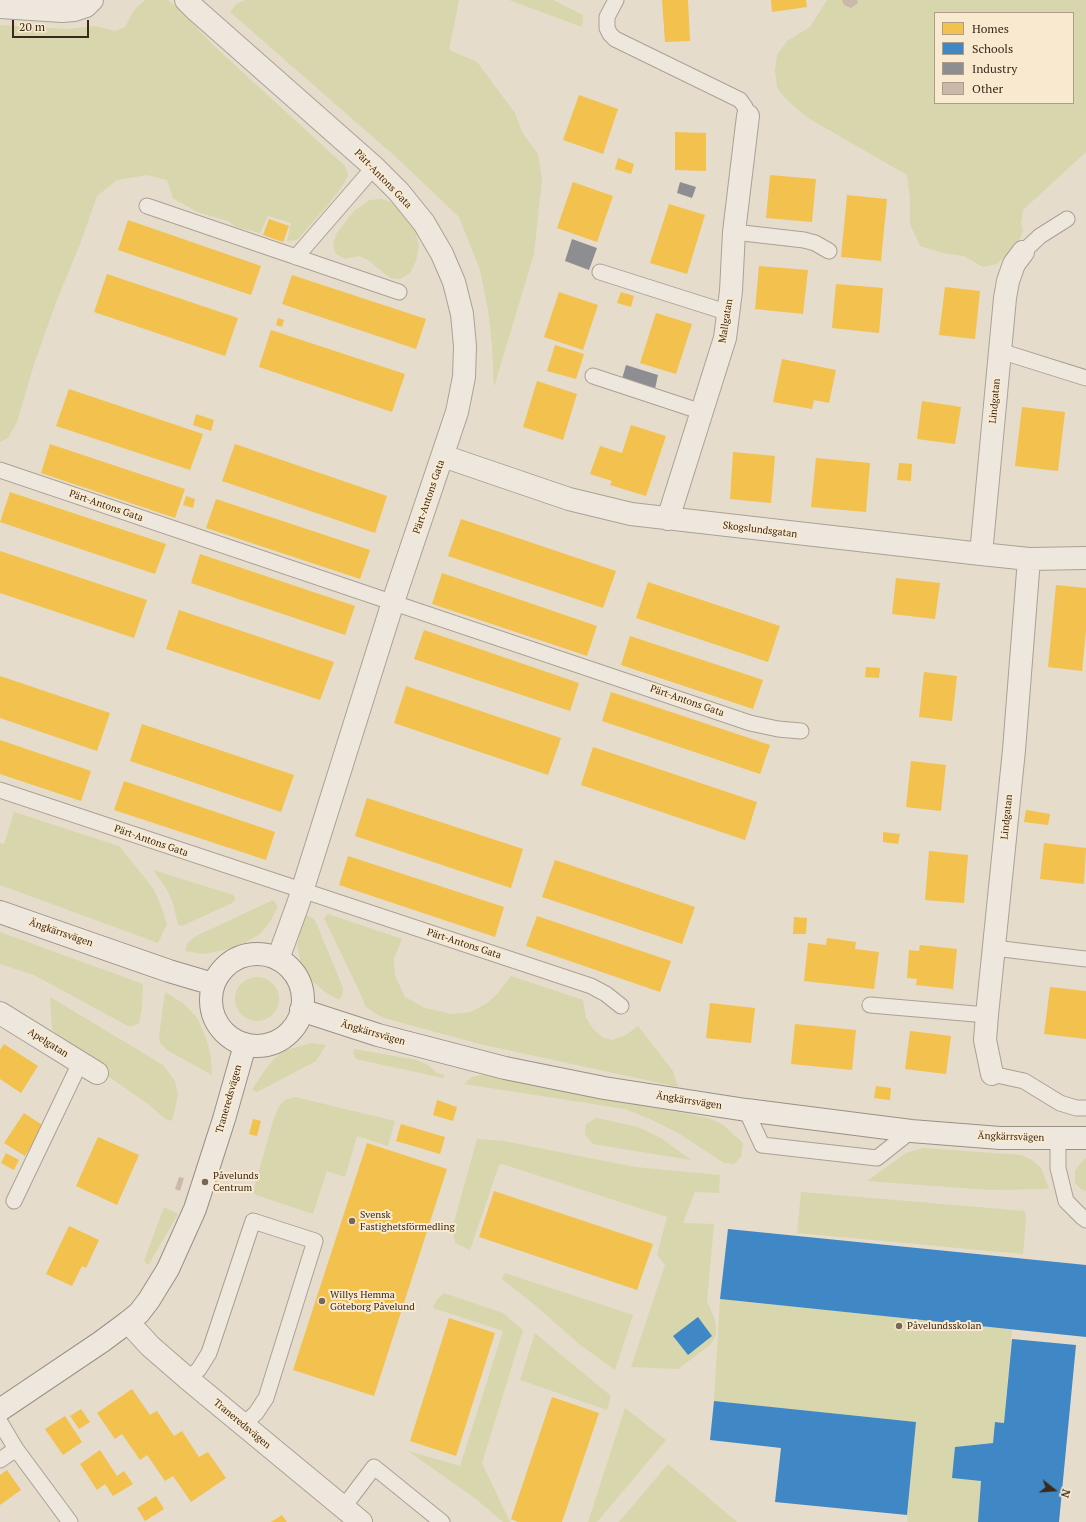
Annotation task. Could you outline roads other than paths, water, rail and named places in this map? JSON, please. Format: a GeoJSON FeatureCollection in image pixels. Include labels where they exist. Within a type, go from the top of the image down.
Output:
{"type":"FeatureCollection","features":[{"type":"Feature","properties":{"kind":"street"},"geometry":{"type":"LineString","coordinates":[[0,7],[62,11],[74,10],[86,6],[92,0]]}},
{"type":"Feature","properties":{"kind":"street","name":"Pärt-Antons Gata"},"geometry":{"type":"LineString","coordinates":[[186,0],[374,167],[399,192],[424,223],[442,254],[454,282],[462,314],[466,346],[464,378],[457,412],[393,602],[302,890],[278,959]]}},
{"type":"Feature","properties":{"kind":"street","name":"Mallgatan"},"geometry":{"type":"LineString","coordinates":[[668,519],[725,338],[729,313],[734,232],[748,116]]}},
{"type":"Feature","properties":{"kind":"street","name":"Lindgatan"},"geometry":{"type":"LineString","coordinates":[[981,554],[1004,307],[1008,281],[1014,264],[1023,252]]}},
{"type":"Feature","properties":{"kind":"street","name":"Skogslundsgatan"},"geometry":{"type":"LineString","coordinates":[[443,456],[569,499],[631,514],[1029,559],[1086,558]]}},
{"type":"Feature","properties":{"kind":"street","name":"Lindgatan"},"geometry":{"type":"LineString","coordinates":[[992,1074],[986,1040],[987,1015],[1014,750],[1029,559]]}},
{"type":"Feature","properties":{"kind":"street","name":"Ängkärrsvägen"},"geometry":{"type":"LineString","coordinates":[[0,912],[169,971],[213,984]]}},
{"type":"Feature","properties":{"kind":"street"},"geometry":{"type":"LineString","coordinates":[[253,954],[265,955],[278,959],[288,966],[296,976],[301,986],[302,1010],[296,1024],[286,1035],[274,1043],[260,1046],[245,1045],[231,1038],[220,1028],[213,1014],[210,999],[213,984],[219,973],[228,964],[240,957],[253,954]]}},
{"type":"Feature","properties":{"kind":"street","name":"Ängkärrsvägen"},"geometry":{"type":"LineString","coordinates":[[302,1010],[378,1035],[505,1068],[604,1088],[746,1110],[911,1131],[1000,1138],[1086,1138]]}},
{"type":"Feature","properties":{"kind":"street","name":"Apelgatan"},"geometry":{"type":"LineString","coordinates":[[0,1013],[88,1068]]}},
{"type":"Feature","properties":{"kind":"street","name":"Traneredsvägen"},"geometry":{"type":"LineString","coordinates":[[0,1410],[101,1342],[139,1313],[149,1300],[168,1269],[195,1209],[222,1126],[245,1045]]}},
{"type":"Feature","properties":{"kind":"street","name":"Traneredsvägen"},"geometry":{"type":"LineString","coordinates":[[128,1322],[150,1346],[188,1379],[361,1522]]}},
{"type":"Feature","properties":{"kind":"lane"},"geometry":{"type":"LineString","coordinates":[[616,0],[608,17],[607,28],[615,39],[740,100],[745,107],[748,116]]}},
{"type":"Feature","properties":{"kind":"lane"},"geometry":{"type":"LineString","coordinates":[[296,257],[374,167]]}},
{"type":"Feature","properties":{"kind":"lane"},"geometry":{"type":"LineString","coordinates":[[147,206],[399,292]]}},
{"type":"Feature","properties":{"kind":"lane"},"geometry":{"type":"LineString","coordinates":[[1023,252],[1040,236],[1067,219]]}},
{"type":"Feature","properties":{"kind":"lane"},"geometry":{"type":"LineString","coordinates":[[734,232],[804,240],[829,251]]}},
{"type":"Feature","properties":{"kind":"lane"},"geometry":{"type":"LineString","coordinates":[[600,272],[729,313]]}},
{"type":"Feature","properties":{"kind":"lane"},"geometry":{"type":"LineString","coordinates":[[1000,351],[1086,378]]}},
{"type":"Feature","properties":{"kind":"lane"},"geometry":{"type":"LineString","coordinates":[[593,376],[702,412]]}},
{"type":"Feature","properties":{"kind":"lane","name":"Pärt-Antons Gata"},"geometry":{"type":"LineString","coordinates":[[0,470],[750,723],[801,731]]}},
{"type":"Feature","properties":{"kind":"lane","name":"Pärt-Antons Gata"},"geometry":{"type":"LineString","coordinates":[[0,790],[591,986],[606,994],[621,1006]]}},
{"type":"Feature","properties":{"kind":"lane"},"geometry":{"type":"LineString","coordinates":[[994,948],[1086,959]]}},
{"type":"Feature","properties":{"kind":"lane"},"geometry":{"type":"LineString","coordinates":[[870,1005],[987,1015]]}},
{"type":"Feature","properties":{"kind":"lane"},"geometry":{"type":"LineString","coordinates":[[14,1201],[88,1068]]}},
{"type":"Feature","properties":{"kind":"lane"},"geometry":{"type":"LineString","coordinates":[[992,1074],[1024,1081],[1060,1103],[1076,1108],[1086,1108]]}},
{"type":"Feature","properties":{"kind":"lane"},"geometry":{"type":"LineString","coordinates":[[746,1110],[762,1145],[877,1158],[911,1131]]}},
{"type":"Feature","properties":{"kind":"lane"},"geometry":{"type":"LineString","coordinates":[[1058,1138],[1058,1168],[1066,1201],[1086,1220]]}},
{"type":"Feature","properties":{"kind":"lane"},"geometry":{"type":"LineString","coordinates":[[188,1379],[199,1368],[209,1353],[253,1221],[315,1241],[266,1398],[256,1413],[243,1425]]}},
{"type":"Feature","properties":{"kind":"lane"},"geometry":{"type":"LineString","coordinates":[[0,1422],[16,1449],[70,1522]]}},
{"type":"Feature","properties":{"kind":"lane"},"geometry":{"type":"LineString","coordinates":[[0,1460],[16,1449]]}},
{"type":"Feature","properties":{"kind":"lane"},"geometry":{"type":"LineString","coordinates":[[343,1508],[374,1467],[442,1522]]}},
{"type":"Feature","properties":{"kind":"place","name":"Påvelunds Centrum"},"geometry":{"type":"Point","coordinates":[205,1182]}},
{"type":"Feature","properties":{"kind":"place","name":"Svensk Fastighetsförmedling"},"geometry":{"type":"Point","coordinates":[352,1221]}},
{"type":"Feature","properties":{"kind":"place","name":"Willys Hemma Göteborg Påvelund"},"geometry":{"type":"Point","coordinates":[322,1301]}},
{"type":"Feature","properties":{"kind":"place","name":"Påvelundsskolan"},"geometry":{"type":"Point","coordinates":[899,1326]}}]}
